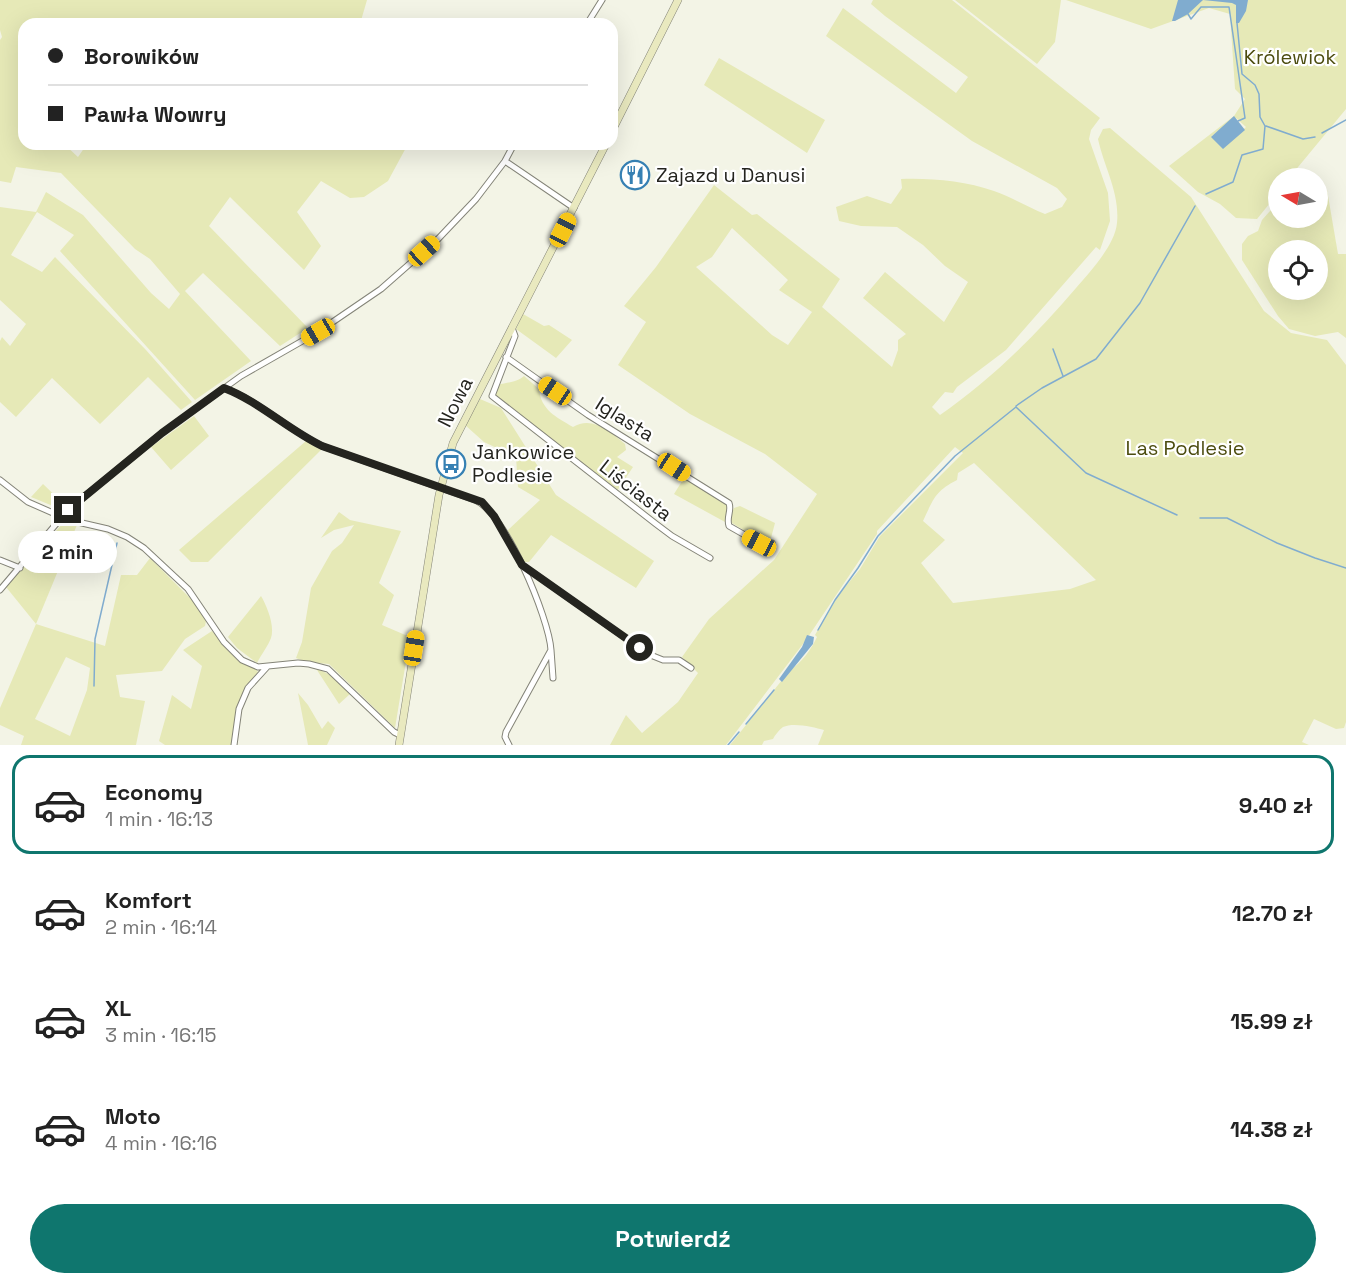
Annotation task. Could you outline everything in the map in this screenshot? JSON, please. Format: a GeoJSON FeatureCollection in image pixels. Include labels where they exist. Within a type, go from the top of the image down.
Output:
{"type":"FeatureCollection","features":[{"type":"Feature","properties":{"kind":"street"},"geometry":{"type":"LineString","coordinates":[[591,18],[602,0]]}},
{"type":"Feature","properties":{"kind":"street"},"geometry":{"type":"LineString","coordinates":[[618,119],[678,0]]}},
{"type":"Feature","properties":{"kind":"street"},"geometry":{"type":"LineString","coordinates":[[0,590],[68,510],[143,448],[224,388],[318,332],[381,289],[438,239],[476,199],[511,150]]}},
{"type":"Feature","properties":{"kind":"street","name":"Nowa"},"geometry":{"type":"LineString","coordinates":[[399,745],[440,487],[456,435],[603,150]]}},
{"type":"Feature","properties":{"kind":"street"},"geometry":{"type":"LineString","coordinates":[[505,161],[574,208]]}},
{"type":"Feature","properties":{"kind":"street","name":"Liściasta"},"geometry":{"type":"LineString","coordinates":[[512,328],[515,336],[492,396],[672,536],[710,558]]}},
{"type":"Feature","properties":{"kind":"street","name":"Iglasta"},"geometry":{"type":"LineString","coordinates":[[506,357],[588,415],[729,503],[731,508],[727,521],[729,526],[759,543],[772,543]]}},
{"type":"Feature","properties":{"kind":"street"},"geometry":{"type":"LineString","coordinates":[[224,388],[251,401],[302,436],[322,446],[440,487],[487,507],[522,565],[546,624],[553,678]]}},
{"type":"Feature","properties":{"kind":"street"},"geometry":{"type":"LineString","coordinates":[[0,480],[28,502],[63,517],[108,529],[144,548],[188,589],[224,642],[242,660],[258,667],[297,663],[328,669],[394,732],[400,735]]}},
{"type":"Feature","properties":{"kind":"street"},"geometry":{"type":"LineString","coordinates":[[0,560],[20,568]]}},
{"type":"Feature","properties":{"kind":"street"},"geometry":{"type":"LineString","coordinates":[[522,565],[648,654],[663,660],[679,660],[691,668]]}},
{"type":"Feature","properties":{"kind":"street"},"geometry":{"type":"LineString","coordinates":[[509,745],[505,737],[506,732],[551,650]]}},
{"type":"Feature","properties":{"kind":"street"},"geometry":{"type":"LineString","coordinates":[[234,745],[239,709],[248,688],[267,667]]}},
{"type":"Feature","properties":{"kind":"green space"},"geometry":{"type":"Polygon","coordinates":[[[0,0],[367,0],[362,18],[18,18],[18,150],[70,150],[78,157],[83,150],[405,150],[388,181],[364,197],[350,198],[321,181],[297,212],[321,246],[304,270],[230,197],[209,226],[308,328],[280,346],[203,273],[185,291],[251,361],[195,400],[60,251],[74,235],[37,212],[11,255],[42,272],[55,257],[146,350],[192,402],[181,410],[148,377],[100,424],[52,378],[16,417],[0,402],[0,341],[2,337],[10,346],[26,324],[0,300],[0,207],[36,212],[46,192],[83,215],[151,293],[169,309],[180,294],[150,259],[135,249],[61,173],[16,167],[11,183],[0,181],[0,40],[2,37],[0,0]]]}},
{"type":"Feature","properties":{"kind":"green space","name":"Las Podlesie"},"geometry":{"type":"Polygon","coordinates":[[[873,0],[952,0],[1100,118],[1091,130],[1089,139],[1108,193],[1110,221],[1100,250],[1096,247],[1006,350],[957,387],[953,393],[945,392],[932,407],[940,415],[995,372],[1029,340],[1061,306],[1107,249],[1115,231],[1117,212],[1114,191],[1098,139],[1103,129],[1110,128],[1191,197],[1264,311],[1291,333],[1327,340],[1346,365],[1346,722],[1344,728],[1336,729],[1314,719],[1302,742],[1309,745],[818,745],[824,730],[792,725],[783,727],[773,739],[764,741],[762,745],[730,745],[790,670],[809,651],[817,637],[815,635],[836,598],[860,569],[880,536],[963,453],[955,447],[877,531],[806,640],[726,745],[610,745],[626,715],[642,733],[678,702],[698,673],[682,657],[709,619],[774,560],[817,494],[765,454],[690,414],[618,365],[646,322],[624,306],[656,267],[714,185],[752,215],[757,214],[840,279],[822,307],[892,367],[898,350],[898,340],[906,334],[863,298],[885,272],[944,322],[968,282],[897,227],[861,226],[839,221],[836,207],[867,196],[891,204],[902,188],[901,179],[936,180],[972,185],[1000,193],[1045,214],[1062,207],[1067,199],[1057,188],[972,141],[826,36],[843,8],[956,93],[968,77],[871,4],[873,0]],[[732,228],[712,257],[696,267],[772,335],[788,345],[812,312],[779,290],[788,280],[732,228]],[[974,463],[958,473],[957,480],[939,492],[923,521],[945,540],[921,563],[953,603],[1070,589],[1096,580],[974,463]]]}},
{"type":"Feature","properties":{"kind":"green space"},"geometry":{"type":"Polygon","coordinates":[[[955,0],[1061,0],[1055,42],[1037,64],[955,0]]]}},
{"type":"Feature","properties":{"kind":"green space","name":"Królewiok"},"geometry":{"type":"Polygon","coordinates":[[[1066,0],[1346,0],[1346,109],[1297,168],[1268,168],[1268,205],[1257,219],[1236,218],[1220,204],[1198,192],[1169,166],[1234,116],[1245,99],[1235,89],[1230,14],[1209,8],[1151,29],[1066,0]],[[1236,118],[1212,136],[1223,148],[1246,127],[1236,118]]]}},
{"type":"Feature","properties":{"kind":"green space"},"geometry":{"type":"Polygon","coordinates":[[[719,58],[825,120],[807,153],[704,85],[719,58]]]}},
{"type":"Feature","properties":{"kind":"green space"},"geometry":{"type":"Polygon","coordinates":[[[1328,196],[1338,254],[1346,254],[1346,338],[1338,332],[1315,336],[1289,329],[1278,316],[1242,260],[1242,244],[1248,236],[1258,231],[1262,220],[1268,213],[1268,228],[1328,228],[1328,196]]]}},
{"type":"Feature","properties":{"kind":"green space"},"geometry":{"type":"Polygon","coordinates":[[[523,314],[544,326],[549,325],[572,340],[556,358],[516,329],[523,314]]]}},
{"type":"Feature","properties":{"kind":"green space"},"geometry":{"type":"Polygon","coordinates":[[[524,376],[539,389],[546,408],[555,416],[573,427],[587,423],[594,424],[625,444],[626,450],[617,457],[633,467],[617,491],[495,395],[498,385],[524,376]]]}},
{"type":"Feature","properties":{"kind":"green space"},"geometry":{"type":"Polygon","coordinates":[[[480,399],[501,408],[556,495],[654,561],[636,588],[551,535],[529,562],[524,562],[507,531],[540,500],[518,487],[516,457],[484,442],[465,425],[480,399]]]}},
{"type":"Feature","properties":{"kind":"green space"},"geometry":{"type":"Polygon","coordinates":[[[194,416],[209,436],[171,470],[151,447],[194,416]]]}},
{"type":"Feature","properties":{"kind":"green space"},"geometry":{"type":"Polygon","coordinates":[[[306,441],[321,450],[208,562],[191,562],[179,550],[306,441]]]}},
{"type":"Feature","properties":{"kind":"green space"},"geometry":{"type":"Polygon","coordinates":[[[684,478],[727,503],[729,509],[725,522],[674,494],[684,478]]]}},
{"type":"Feature","properties":{"kind":"green space"},"geometry":{"type":"Polygon","coordinates":[[[43,484],[66,506],[53,506],[31,497],[43,484]]]}},
{"type":"Feature","properties":{"kind":"green space"},"geometry":{"type":"Polygon","coordinates":[[[740,506],[775,523],[771,538],[767,542],[732,523],[730,517],[734,508],[740,506]]]}},
{"type":"Feature","properties":{"kind":"green space"},"geometry":{"type":"Polygon","coordinates":[[[339,512],[350,520],[401,531],[379,583],[394,595],[382,625],[410,637],[395,728],[329,664],[306,662],[296,658],[302,642],[311,588],[332,551],[342,543],[354,525],[334,530],[321,538],[339,512]]]}},
{"type":"Feature","properties":{"kind":"green space"},"geometry":{"type":"Polygon","coordinates":[[[64,522],[77,525],[36,624],[6,587],[64,522]]]}},
{"type":"Feature","properties":{"kind":"green space"},"geometry":{"type":"Polygon","coordinates":[[[150,558],[194,602],[206,621],[205,626],[185,639],[162,671],[116,675],[120,697],[145,701],[136,745],[21,745],[24,736],[0,725],[0,708],[36,624],[105,646],[121,575],[137,575],[150,558]],[[66,657],[35,719],[70,736],[87,690],[90,668],[66,657]]]}},
{"type":"Feature","properties":{"kind":"green space"},"geometry":{"type":"Polygon","coordinates":[[[261,596],[270,616],[272,633],[257,663],[237,648],[228,637],[261,596]]]}},
{"type":"Feature","properties":{"kind":"green space"},"geometry":{"type":"Polygon","coordinates":[[[212,631],[240,662],[255,668],[258,672],[241,698],[232,745],[165,745],[159,741],[172,695],[191,709],[202,666],[183,650],[212,631]]]}},
{"type":"Feature","properties":{"kind":"green space"},"geometry":{"type":"Polygon","coordinates":[[[315,667],[330,675],[350,694],[339,704],[315,667]]]}},
{"type":"Feature","properties":{"kind":"green space"},"geometry":{"type":"Polygon","coordinates":[[[298,693],[322,729],[328,721],[335,728],[327,745],[308,745],[298,693]]]}},
{"type":"Feature","properties":{"kind":"water"},"geometry":{"type":"Polygon","coordinates":[[[1178,0],[1203,0],[1188,14],[1172,21],[1178,0]]]}},
{"type":"Feature","properties":{"kind":"water"},"geometry":{"type":"Polygon","coordinates":[[[1203,0],[1248,0],[1246,11],[1239,23],[1236,23],[1236,5],[1203,0]]]}},
{"type":"Feature","properties":{"kind":"water"},"geometry":{"type":"Polygon","coordinates":[[[1234,116],[1245,130],[1223,149],[1211,137],[1234,116]]]}},
{"type":"Feature","properties":{"kind":"water"},"geometry":{"type":"Polygon","coordinates":[[[807,635],[814,637],[813,644],[782,682],[779,679],[802,647],[807,635]]]}},
{"type":"Feature","properties":{"kind":"waterway"},"geometry":{"type":"LineString","coordinates":[[1188,14],[1191,19],[1201,7],[1229,7],[1245,118],[1238,121]]}},
{"type":"Feature","properties":{"kind":"waterway"},"geometry":{"type":"LineString","coordinates":[[1206,194],[1233,182],[1242,155],[1263,149],[1265,126],[1260,117],[1259,94],[1255,85],[1242,74],[1237,23]]}},
{"type":"Feature","properties":{"kind":"waterway"},"geometry":{"type":"LineString","coordinates":[[1322,133],[1346,120]]}},
{"type":"Feature","properties":{"kind":"waterway"},"geometry":{"type":"LineString","coordinates":[[1266,126],[1303,139],[1315,137]]}},
{"type":"Feature","properties":{"kind":"waterway"},"geometry":{"type":"LineString","coordinates":[[1016,406],[1042,388],[1096,359],[1140,303],[1195,206]]}},
{"type":"Feature","properties":{"kind":"waterway"},"geometry":{"type":"LineString","coordinates":[[1053,349],[1063,376]]}},
{"type":"Feature","properties":{"kind":"waterway"},"geometry":{"type":"LineString","coordinates":[[818,630],[835,600],[878,536],[955,456],[1016,407],[1086,473],[1177,515]]}},
{"type":"Feature","properties":{"kind":"waterway"},"geometry":{"type":"LineString","coordinates":[[1200,518],[1227,518],[1277,543],[1346,568]]}},
{"type":"Feature","properties":{"kind":"waterway"},"geometry":{"type":"LineString","coordinates":[[94,686],[95,639],[117,543]]}},
{"type":"Feature","properties":{"kind":"waterway"},"geometry":{"type":"LineString","coordinates":[[746,724],[774,690]]}},
{"type":"Feature","properties":{"kind":"waterway"},"geometry":{"type":"LineString","coordinates":[[728,745],[739,732]]}},
{"type":"Feature","properties":{"kind":"place","name":"Zajazd u Danusi"},"geometry":{"type":"Point","coordinates":[635,175]}},
{"type":"Feature","properties":{"kind":"place","name":"Jankowice Podlesie"},"geometry":{"type":"Point","coordinates":[451,464]}},
{"type":"Feature","properties":{"kind":"route"},"geometry":{"type":"LineString","coordinates":[[68,510],[181,418],[224,388],[251,401],[302,436],[322,446],[482,502],[494,516],[522,565],[528,567],[640,648]]}}]}
